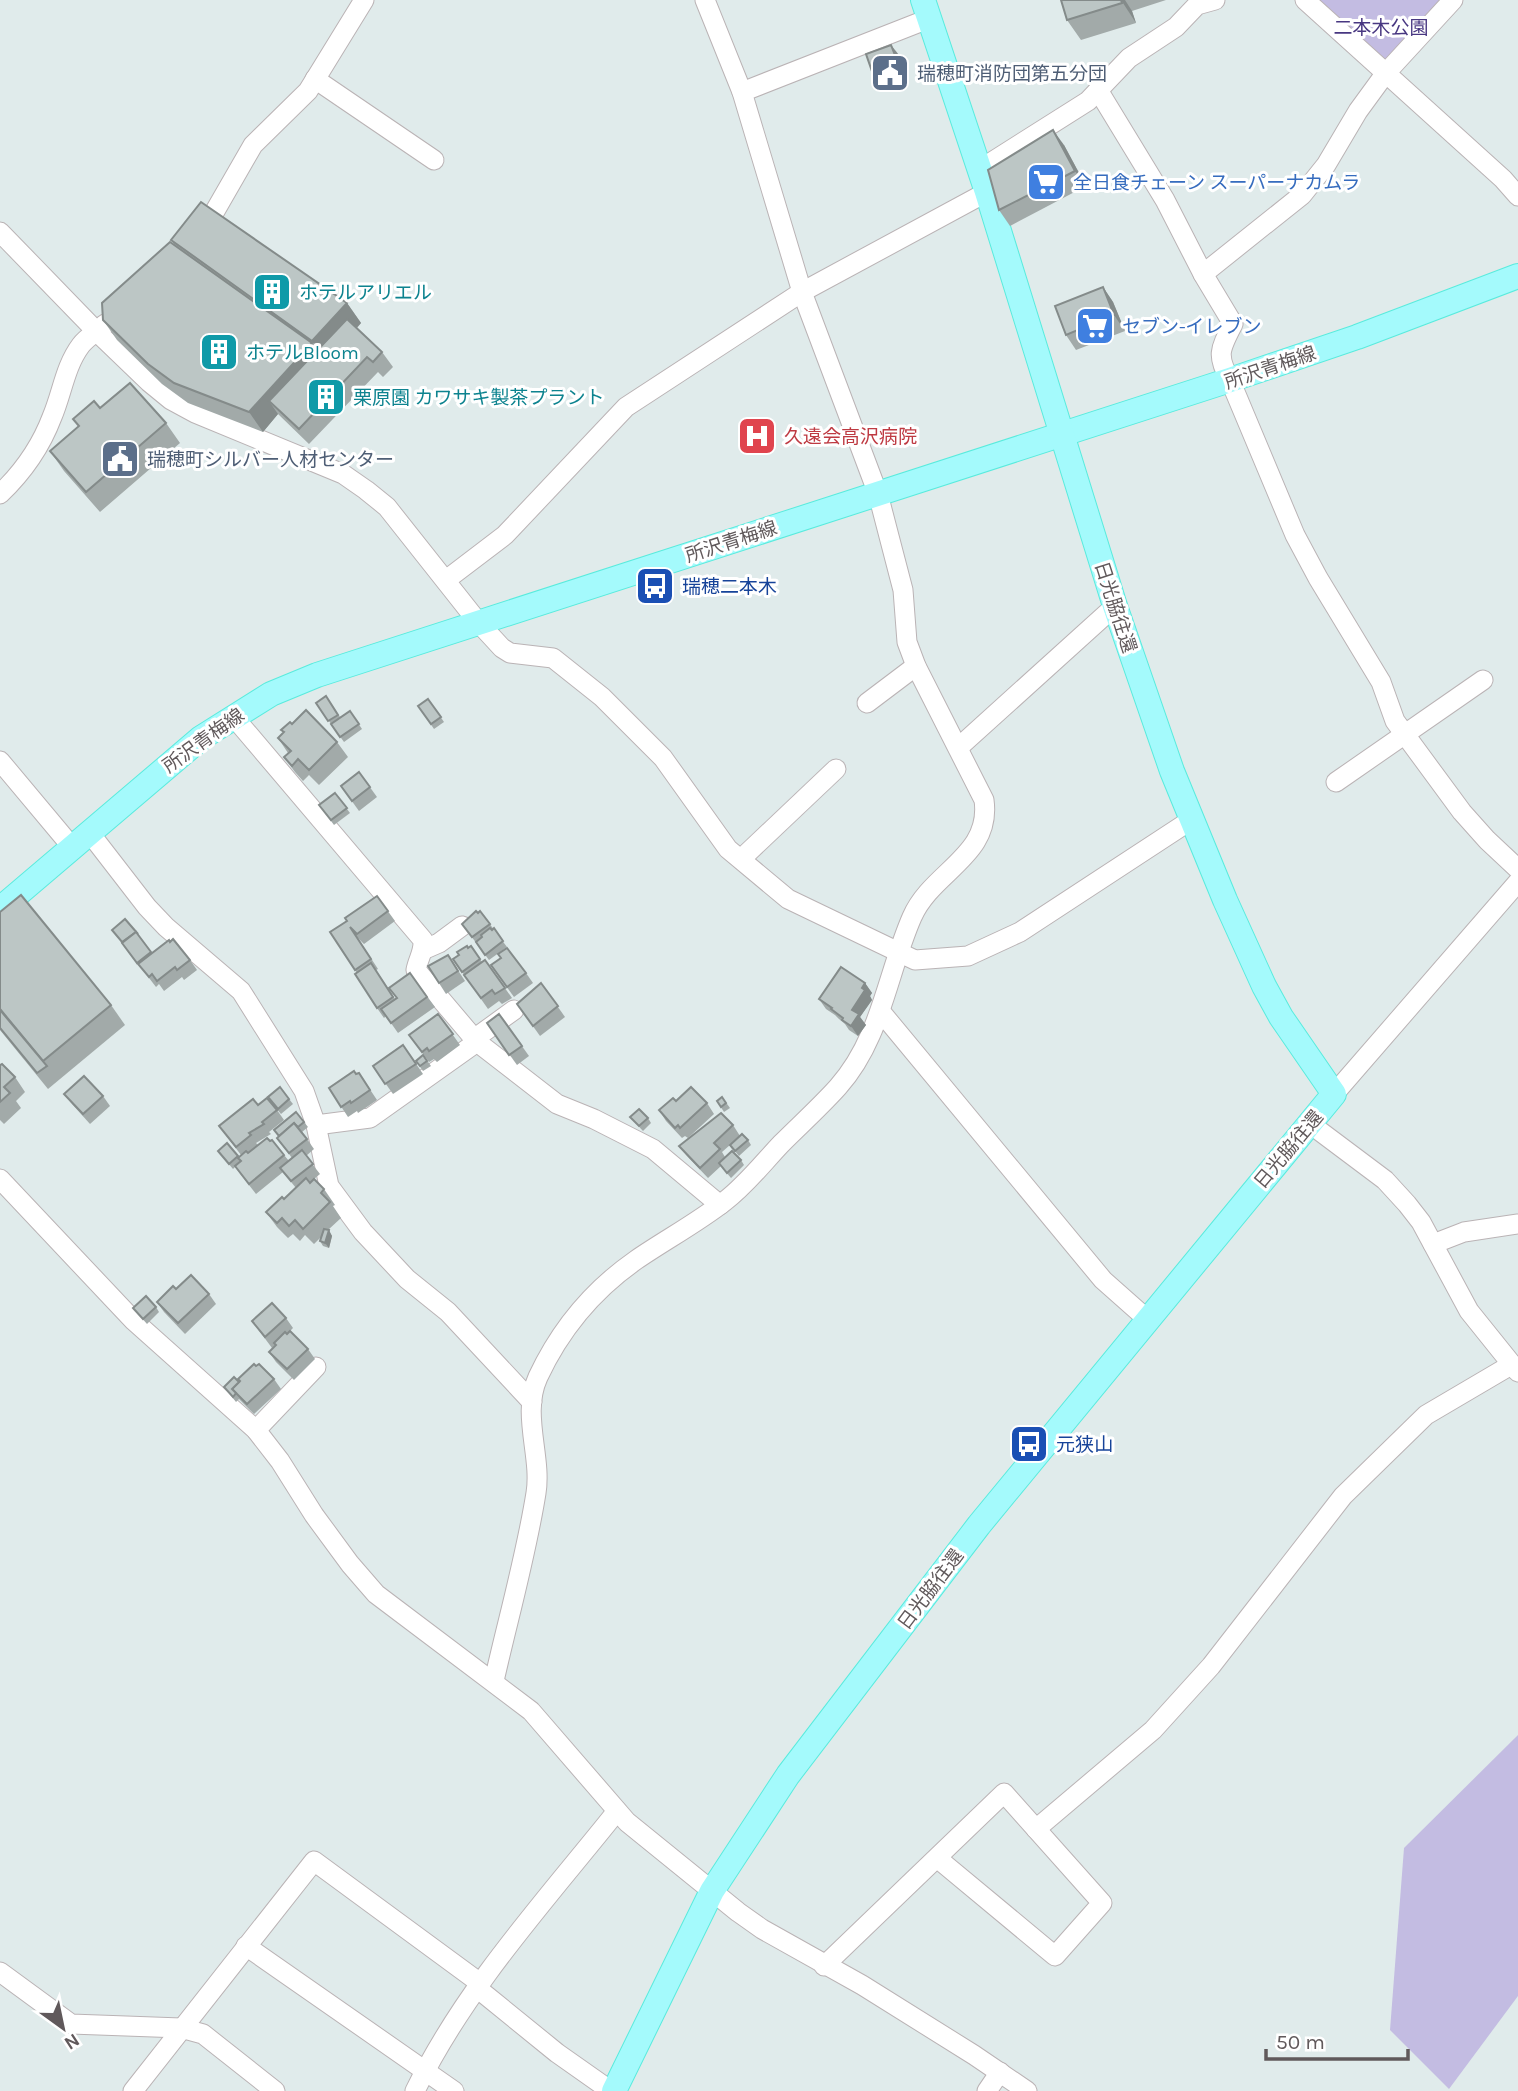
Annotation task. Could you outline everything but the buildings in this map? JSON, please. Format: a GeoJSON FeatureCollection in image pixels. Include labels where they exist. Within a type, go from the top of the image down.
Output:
{"type":"FeatureCollection","features":[{"type":"Feature","properties":{"kind":"main road","name":"日光脇往還"},"geometry":{"type":"LineString","coordinates":[[613,2091],[712,1891],[788,1775],[979,1525],[1334,1094],[1281,1017],[1264,986],[1191,820],[1115,606],[928,6]]}},
{"type":"Feature","properties":{"kind":"main road","name":"所沢青梅線"},"geometry":{"type":"LineString","coordinates":[[0,909],[201,737],[271,694],[317,675],[478,622],[1230,380],[1357,337],[1518,276]]}},
{"type":"Feature","properties":{"kind":"street"},"geometry":{"type":"LineString","coordinates":[[185,247],[215,211],[253,145],[308,91],[364,0]]}},
{"type":"Feature","properties":{"kind":"street"},"geometry":{"type":"LineString","coordinates":[[494,1681],[537,1490],[532,1402],[537,1380],[550,1355],[568,1326],[601,1288],[634,1262],[720,1205],[838,1087],[858,1060],[881,1012],[913,914],[924,897],[977,842],[986,814],[984,800],[916,666],[907,642],[903,590],[878,494],[802,292],[742,92],[705,0]]}},
{"type":"Feature","properties":{"kind":"street"},"geometry":{"type":"LineString","coordinates":[[446,580],[505,534],[626,407],[802,292],[983,181],[1088,101],[1129,58],[1175,27],[1197,5],[1215,0]]}},
{"type":"Feature","properties":{"kind":"street"},"geometry":{"type":"LineString","coordinates":[[1305,0],[1503,179],[1518,196]]}},
{"type":"Feature","properties":{"kind":"street"},"geometry":{"type":"LineString","coordinates":[[1203,274],[1302,195],[1326,165],[1358,111],[1385,74],[1453,0]]}},
{"type":"Feature","properties":{"kind":"street"},"geometry":{"type":"LineString","coordinates":[[742,92],[928,6]]}},
{"type":"Feature","properties":{"kind":"street"},"geometry":{"type":"LineString","coordinates":[[315,79],[434,160]]}},
{"type":"Feature","properties":{"kind":"street"},"geometry":{"type":"LineString","coordinates":[[1098,90],[1165,200],[1203,274],[1233,324],[1223,343],[1220,362],[1293,532],[1381,682],[1395,721],[1462,812],[1518,869]]}},
{"type":"Feature","properties":{"kind":"street"},"geometry":{"type":"LineString","coordinates":[[0,232],[97,332],[171,400],[343,474],[366,490],[387,508],[478,622],[510,653],[553,658],[602,697],[663,758],[728,849],[788,899],[915,960],[968,956],[1020,932],[1191,820]]}},
{"type":"Feature","properties":{"kind":"street"},"geometry":{"type":"LineString","coordinates":[[0,494],[17,477],[37,447],[52,417],[66,374],[81,345],[117,312]]}},
{"type":"Feature","properties":{"kind":"street"},"geometry":{"type":"LineString","coordinates":[[959,747],[1115,606]]}},
{"type":"Feature","properties":{"kind":"street"},"geometry":{"type":"LineString","coordinates":[[867,703],[916,666]]}},
{"type":"Feature","properties":{"kind":"street"},"geometry":{"type":"LineString","coordinates":[[1336,782],[1483,680]]}},
{"type":"Feature","properties":{"kind":"street"},"geometry":{"type":"LineString","coordinates":[[233,716],[423,940],[424,950]]}},
{"type":"Feature","properties":{"kind":"street"},"geometry":{"type":"LineString","coordinates":[[0,761],[166,927],[241,991],[304,1091],[316,1125],[329,1186],[363,1233],[407,1279],[448,1312],[532,1402]]}},
{"type":"Feature","properties":{"kind":"street"},"geometry":{"type":"LineString","coordinates":[[741,859],[836,769]]}},
{"type":"Feature","properties":{"kind":"street"},"geometry":{"type":"LineString","coordinates":[[1334,1094],[1518,882]]}},
{"type":"Feature","properties":{"kind":"street"},"geometry":{"type":"LineString","coordinates":[[462,926],[424,950],[418,959],[416,970],[475,1041],[557,1104],[594,1119],[653,1149],[720,1205]]}},
{"type":"Feature","properties":{"kind":"street"},"geometry":{"type":"LineString","coordinates":[[316,1125],[370,1118],[514,1010]]}},
{"type":"Feature","properties":{"kind":"street"},"geometry":{"type":"LineString","coordinates":[[881,1012],[1103,1280],[1147,1319]]}},
{"type":"Feature","properties":{"kind":"street"},"geometry":{"type":"LineString","coordinates":[[1036,1829],[1153,1730],[1211,1666],[1343,1496],[1426,1415],[1515,1368],[1469,1311],[1421,1222],[1385,1180],[1309,1123]]}},
{"type":"Feature","properties":{"kind":"street"},"geometry":{"type":"LineString","coordinates":[[0,1180],[135,1321],[256,1430],[280,1461],[314,1515],[376,1594],[531,1711],[627,1822],[762,1929],[862,1986],[1027,2091]]}},
{"type":"Feature","properties":{"kind":"street"},"geometry":{"type":"LineString","coordinates":[[1433,1244],[1464,1231],[1518,1224]]}},
{"type":"Feature","properties":{"kind":"street"},"geometry":{"type":"LineString","coordinates":[[256,1430],[316,1367]]}},
{"type":"Feature","properties":{"kind":"street"},"geometry":{"type":"LineString","coordinates":[[824,1966],[1004,1793],[1102,1903],[1055,1956],[937,1858]]}},
{"type":"Feature","properties":{"kind":"street"},"geometry":{"type":"LineString","coordinates":[[415,2091],[479,1985],[617,1811]]}},
{"type":"Feature","properties":{"kind":"street"},"geometry":{"type":"LineString","coordinates":[[133,2091],[314,1861],[479,1985],[557,2053],[613,2091]]}},
{"type":"Feature","properties":{"kind":"street"},"geometry":{"type":"LineString","coordinates":[[246,1946],[454,2091]]}},
{"type":"Feature","properties":{"kind":"street"},"geometry":{"type":"LineString","coordinates":[[0,1972],[71,2024],[181,2028],[203,2034],[275,2091]]}},
{"type":"Feature","properties":{"kind":"street"},"geometry":{"type":"LineString","coordinates":[[987,2091],[1000,2072]]}},
{"type":"Feature","properties":{"kind":"green space","name":"二本木公園"},"geometry":{"type":"Polygon","coordinates":[[[1310,0],[1445,0],[1389,60],[1381,62],[1310,0]]]}},
{"type":"Feature","properties":{"kind":"green space"},"geometry":{"type":"Polygon","coordinates":[[[1518,1735],[1518,1996],[1449,2089],[1390,2030],[1404,1848],[1518,1735]]]}},
{"type":"Feature","properties":{"kind":"place","name":"瑞穂町消防団第五分団"},"geometry":{"type":"Point","coordinates":[890,73]}},
{"type":"Feature","properties":{"kind":"place","name":"全日食チェーン スーパーナカムラ"},"geometry":{"type":"Point","coordinates":[1046,182]}},
{"type":"Feature","properties":{"kind":"place","name":"ホテルアリエル"},"geometry":{"type":"Point","coordinates":[272,292]}},
{"type":"Feature","properties":{"kind":"place","name":"セブン-イレブン"},"geometry":{"type":"Point","coordinates":[1095,326]}},
{"type":"Feature","properties":{"kind":"place","name":"ホテルBloom"},"geometry":{"type":"Point","coordinates":[219,352]}},
{"type":"Feature","properties":{"kind":"place","name":"栗原園 カワサキ製茶プラント"},"geometry":{"type":"Point","coordinates":[326,397]}},
{"type":"Feature","properties":{"kind":"place","name":"久遠会高沢病院"},"geometry":{"type":"Point","coordinates":[757,436]}},
{"type":"Feature","properties":{"kind":"place","name":"瑞穂町シルバー人材センター"},"geometry":{"type":"Point","coordinates":[120,459]}},
{"type":"Feature","properties":{"kind":"place","name":"瑞穂二本木"},"geometry":{"type":"Point","coordinates":[655,586]}},
{"type":"Feature","properties":{"kind":"place","name":"元狭山"},"geometry":{"type":"Point","coordinates":[1029,1444]}}]}
